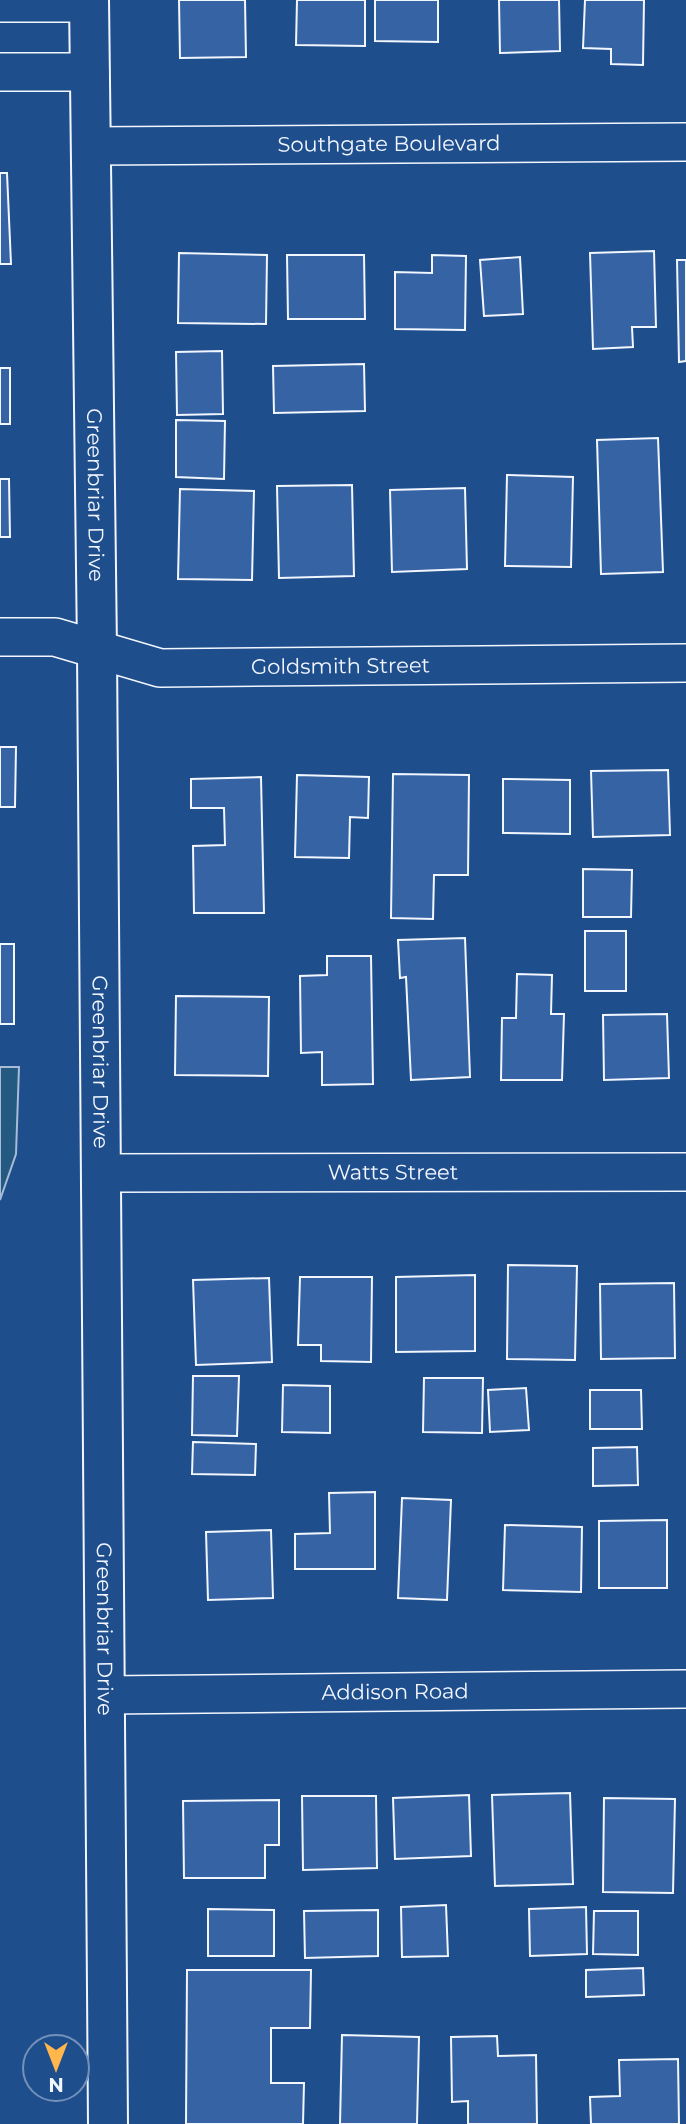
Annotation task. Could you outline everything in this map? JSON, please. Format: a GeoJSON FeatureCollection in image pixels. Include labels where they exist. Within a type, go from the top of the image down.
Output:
{"type":"FeatureCollection","features":[{"type":"Feature","properties":{"kind":"main road","name":"Greenbriar Drive"},"geometry":{"type":"LineString","coordinates":[[89,1],[97,650],[107,2124]]}},
{"type":"Feature","properties":{"kind":"street"},"geometry":{"type":"LineString","coordinates":[[0,3],[89,1]]}},
{"type":"Feature","properties":{"kind":"street"},"geometry":{"type":"LineString","coordinates":[[0,72],[90,72]]}},
{"type":"Feature","properties":{"kind":"street","name":"Southgate Boulevard"},"geometry":{"type":"LineString","coordinates":[[91,146],[686,142]]}},
{"type":"Feature","properties":{"kind":"street","name":"Goldsmith Street"},"geometry":{"type":"LineString","coordinates":[[0,637],[55,637],[160,668],[686,663]]}},
{"type":"Feature","properties":{"kind":"street","name":"Watts Street"},"geometry":{"type":"LineString","coordinates":[[101,1173],[686,1172]]}},
{"type":"Feature","properties":{"kind":"street","name":"Addison Road"},"geometry":{"type":"LineString","coordinates":[[104,1695],[686,1689]]}},
{"type":"Feature","properties":{"kind":"shaded area"},"geometry":{"type":"Polygon","coordinates":[[[0,1067],[19,1067],[16,1154],[0,1200],[0,1067]]]}},
{"type":"Feature","properties":{"kind":"building"},"geometry":{"type":"Polygon","coordinates":[[[179,0],[245,0],[246,57],[180,58],[179,0]]]}},
{"type":"Feature","properties":{"kind":"building"},"geometry":{"type":"Polygon","coordinates":[[[297,0],[365,0],[365,46],[296,45],[297,0]]]}},
{"type":"Feature","properties":{"kind":"building"},"geometry":{"type":"Polygon","coordinates":[[[375,0],[438,0],[438,42],[375,41],[375,0]]]}},
{"type":"Feature","properties":{"kind":"building"},"geometry":{"type":"Polygon","coordinates":[[[499,0],[559,0],[560,51],[500,53],[499,0]]]}},
{"type":"Feature","properties":{"kind":"building"},"geometry":{"type":"Polygon","coordinates":[[[585,0],[644,0],[643,65],[611,64],[611,49],[583,48],[585,0]]]}},
{"type":"Feature","properties":{"kind":"building"},"geometry":{"type":"Polygon","coordinates":[[[0,173],[7,173],[11,264],[0,264],[0,173]]]}},
{"type":"Feature","properties":{"kind":"building"},"geometry":{"type":"Polygon","coordinates":[[[654,251],[656,327],[632,327],[633,347],[593,349],[590,253],[654,251]]]}},
{"type":"Feature","properties":{"kind":"building"},"geometry":{"type":"Polygon","coordinates":[[[179,253],[267,255],[266,324],[178,323],[179,253]]]}},
{"type":"Feature","properties":{"kind":"building"},"geometry":{"type":"Polygon","coordinates":[[[287,255],[364,255],[365,319],[288,319],[287,255]]]}},
{"type":"Feature","properties":{"kind":"building"},"geometry":{"type":"Polygon","coordinates":[[[432,255],[466,256],[465,330],[395,329],[395,272],[432,273],[432,255]]]}},
{"type":"Feature","properties":{"kind":"building"},"geometry":{"type":"Polygon","coordinates":[[[520,257],[523,314],[484,316],[480,260],[520,257]]]}},
{"type":"Feature","properties":{"kind":"building"},"geometry":{"type":"Polygon","coordinates":[[[677,260],[686,260],[686,361],[679,362],[677,260]]]}},
{"type":"Feature","properties":{"kind":"building"},"geometry":{"type":"Polygon","coordinates":[[[222,351],[223,414],[177,415],[176,352],[222,351]]]}},
{"type":"Feature","properties":{"kind":"building"},"geometry":{"type":"Polygon","coordinates":[[[364,364],[365,411],[274,413],[273,366],[364,364]]]}},
{"type":"Feature","properties":{"kind":"building"},"geometry":{"type":"Polygon","coordinates":[[[0,368],[10,368],[10,424],[0,424],[0,368]]]}},
{"type":"Feature","properties":{"kind":"building"},"geometry":{"type":"Polygon","coordinates":[[[176,420],[225,421],[224,479],[176,477],[176,420]]]}},
{"type":"Feature","properties":{"kind":"building"},"geometry":{"type":"Polygon","coordinates":[[[658,438],[663,572],[601,574],[597,440],[658,438]]]}},
{"type":"Feature","properties":{"kind":"building"},"geometry":{"type":"Polygon","coordinates":[[[507,475],[573,477],[571,567],[505,566],[507,475]]]}},
{"type":"Feature","properties":{"kind":"building"},"geometry":{"type":"Polygon","coordinates":[[[0,479],[9,479],[10,537],[0,537],[0,479]]]}},
{"type":"Feature","properties":{"kind":"building"},"geometry":{"type":"Polygon","coordinates":[[[352,485],[354,576],[279,578],[277,486],[352,485]]]}},
{"type":"Feature","properties":{"kind":"building"},"geometry":{"type":"Polygon","coordinates":[[[465,488],[467,569],[392,572],[390,490],[465,488]]]}},
{"type":"Feature","properties":{"kind":"building"},"geometry":{"type":"Polygon","coordinates":[[[180,489],[254,491],[252,580],[178,579],[180,489]]]}},
{"type":"Feature","properties":{"kind":"building"},"geometry":{"type":"Polygon","coordinates":[[[0,747],[16,747],[15,807],[0,807],[0,747]]]}},
{"type":"Feature","properties":{"kind":"building"},"geometry":{"type":"Polygon","coordinates":[[[668,770],[670,835],[593,837],[591,771],[668,770]]]}},
{"type":"Feature","properties":{"kind":"building"},"geometry":{"type":"Polygon","coordinates":[[[393,774],[469,775],[468,875],[434,875],[433,919],[391,918],[393,774]]]}},
{"type":"Feature","properties":{"kind":"building"},"geometry":{"type":"Polygon","coordinates":[[[297,775],[369,777],[368,818],[350,817],[349,858],[295,857],[297,775]]]}},
{"type":"Feature","properties":{"kind":"building"},"geometry":{"type":"Polygon","coordinates":[[[261,777],[264,913],[194,913],[193,846],[225,845],[224,808],[191,808],[191,779],[261,777]]]}},
{"type":"Feature","properties":{"kind":"building"},"geometry":{"type":"Polygon","coordinates":[[[503,779],[570,780],[570,834],[503,833],[503,779]]]}},
{"type":"Feature","properties":{"kind":"building"},"geometry":{"type":"Polygon","coordinates":[[[583,869],[632,870],[631,917],[583,917],[583,869]]]}},
{"type":"Feature","properties":{"kind":"building"},"geometry":{"type":"Polygon","coordinates":[[[585,931],[626,931],[626,991],[585,991],[585,931]]]}},
{"type":"Feature","properties":{"kind":"building"},"geometry":{"type":"Polygon","coordinates":[[[465,938],[470,1077],[411,1080],[406,977],[400,978],[398,940],[465,938]]]}},
{"type":"Feature","properties":{"kind":"building"},"geometry":{"type":"Polygon","coordinates":[[[0,944],[14,944],[14,1024],[0,1024],[0,944]]]}},
{"type":"Feature","properties":{"kind":"building"},"geometry":{"type":"Polygon","coordinates":[[[327,956],[371,956],[373,1084],[322,1085],[322,1052],[301,1053],[300,976],[327,975],[327,956]]]}},
{"type":"Feature","properties":{"kind":"building"},"geometry":{"type":"Polygon","coordinates":[[[517,974],[552,975],[551,1014],[564,1014],[562,1080],[501,1080],[502,1018],[516,1018],[517,974]]]}},
{"type":"Feature","properties":{"kind":"building"},"geometry":{"type":"Polygon","coordinates":[[[176,996],[269,997],[268,1076],[175,1075],[176,996]]]}},
{"type":"Feature","properties":{"kind":"building"},"geometry":{"type":"Polygon","coordinates":[[[667,1014],[669,1078],[604,1080],[603,1015],[667,1014]]]}},
{"type":"Feature","properties":{"kind":"building"},"geometry":{"type":"Polygon","coordinates":[[[508,1265],[577,1266],[575,1360],[507,1359],[508,1265]]]}},
{"type":"Feature","properties":{"kind":"building"},"geometry":{"type":"Polygon","coordinates":[[[475,1275],[475,1351],[396,1352],[396,1277],[475,1275]]]}},
{"type":"Feature","properties":{"kind":"building"},"geometry":{"type":"Polygon","coordinates":[[[300,1277],[372,1277],[371,1362],[321,1361],[321,1345],[298,1345],[300,1277]]]}},
{"type":"Feature","properties":{"kind":"building"},"geometry":{"type":"Polygon","coordinates":[[[269,1278],[272,1362],[196,1365],[193,1280],[269,1278]]]}},
{"type":"Feature","properties":{"kind":"building"},"geometry":{"type":"Polygon","coordinates":[[[674,1283],[675,1358],[601,1359],[600,1284],[674,1283]]]}},
{"type":"Feature","properties":{"kind":"building"},"geometry":{"type":"Polygon","coordinates":[[[193,1376],[239,1376],[237,1436],[192,1435],[193,1376]]]}},
{"type":"Feature","properties":{"kind":"building"},"geometry":{"type":"Polygon","coordinates":[[[424,1378],[483,1378],[482,1433],[423,1432],[424,1378]]]}},
{"type":"Feature","properties":{"kind":"building"},"geometry":{"type":"Polygon","coordinates":[[[283,1385],[330,1386],[330,1433],[282,1432],[283,1385]]]}},
{"type":"Feature","properties":{"kind":"building"},"geometry":{"type":"Polygon","coordinates":[[[526,1388],[529,1430],[490,1432],[488,1390],[526,1388]]]}},
{"type":"Feature","properties":{"kind":"building"},"geometry":{"type":"Polygon","coordinates":[[[590,1390],[641,1390],[642,1429],[590,1429],[590,1390]]]}},
{"type":"Feature","properties":{"kind":"building"},"geometry":{"type":"Polygon","coordinates":[[[193,1442],[256,1444],[255,1475],[192,1474],[193,1442]]]}},
{"type":"Feature","properties":{"kind":"building"},"geometry":{"type":"Polygon","coordinates":[[[637,1447],[638,1485],[593,1486],[593,1448],[637,1447]]]}},
{"type":"Feature","properties":{"kind":"building"},"geometry":{"type":"Polygon","coordinates":[[[375,1492],[375,1569],[295,1569],[295,1534],[330,1533],[329,1493],[375,1492]]]}},
{"type":"Feature","properties":{"kind":"building"},"geometry":{"type":"Polygon","coordinates":[[[402,1498],[451,1500],[447,1600],[398,1598],[402,1498]]]}},
{"type":"Feature","properties":{"kind":"building"},"geometry":{"type":"Polygon","coordinates":[[[667,1520],[667,1588],[599,1588],[599,1521],[667,1520]]]}},
{"type":"Feature","properties":{"kind":"building"},"geometry":{"type":"Polygon","coordinates":[[[505,1525],[582,1527],[581,1592],[503,1590],[505,1525]]]}},
{"type":"Feature","properties":{"kind":"building"},"geometry":{"type":"Polygon","coordinates":[[[271,1530],[273,1598],[208,1600],[206,1532],[271,1530]]]}},
{"type":"Feature","properties":{"kind":"building"},"geometry":{"type":"Polygon","coordinates":[[[570,1793],[573,1884],[495,1886],[492,1795],[570,1793]]]}},
{"type":"Feature","properties":{"kind":"building"},"geometry":{"type":"Polygon","coordinates":[[[469,1795],[471,1856],[395,1859],[393,1798],[469,1795]]]}},
{"type":"Feature","properties":{"kind":"building"},"geometry":{"type":"Polygon","coordinates":[[[302,1796],[376,1796],[377,1868],[303,1870],[302,1796]]]}},
{"type":"Feature","properties":{"kind":"building"},"geometry":{"type":"Polygon","coordinates":[[[604,1798],[675,1799],[673,1893],[603,1892],[604,1798]]]}},
{"type":"Feature","properties":{"kind":"building"},"geometry":{"type":"Polygon","coordinates":[[[279,1800],[279,1845],[265,1845],[265,1878],[184,1878],[183,1801],[279,1800]]]}},
{"type":"Feature","properties":{"kind":"building"},"geometry":{"type":"Polygon","coordinates":[[[446,1905],[448,1956],[402,1957],[401,1907],[446,1905]]]}},
{"type":"Feature","properties":{"kind":"building"},"geometry":{"type":"Polygon","coordinates":[[[586,1907],[587,1954],[530,1956],[529,1909],[586,1907]]]}},
{"type":"Feature","properties":{"kind":"building"},"geometry":{"type":"Polygon","coordinates":[[[208,1909],[274,1910],[274,1956],[208,1956],[208,1909]]]}},
{"type":"Feature","properties":{"kind":"building"},"geometry":{"type":"Polygon","coordinates":[[[378,1910],[378,1956],[305,1958],[304,1911],[378,1910]]]}},
{"type":"Feature","properties":{"kind":"building"},"geometry":{"type":"Polygon","coordinates":[[[594,1911],[638,1911],[638,1955],[593,1954],[594,1911]]]}},
{"type":"Feature","properties":{"kind":"building"},"geometry":{"type":"Polygon","coordinates":[[[643,1968],[644,1995],[586,1997],[586,1970],[643,1968]]]}},
{"type":"Feature","properties":{"kind":"building"},"geometry":{"type":"Polygon","coordinates":[[[187,1970],[311,1970],[310,2028],[271,2028],[271,2083],[304,2083],[303,2124],[186,2124],[187,1970]]]}},
{"type":"Feature","properties":{"kind":"building"},"geometry":{"type":"Polygon","coordinates":[[[342,2035],[419,2037],[417,2124],[340,2124],[342,2035]]]}},
{"type":"Feature","properties":{"kind":"building"},"geometry":{"type":"Polygon","coordinates":[[[497,2036],[498,2056],[536,2055],[537,2124],[468,2124],[468,2101],[452,2102],[451,2037],[497,2036]]]}},
{"type":"Feature","properties":{"kind":"building"},"geometry":{"type":"Polygon","coordinates":[[[678,2059],[679,2124],[591,2124],[590,2097],[620,2096],[619,2060],[678,2059]]]}}]}
